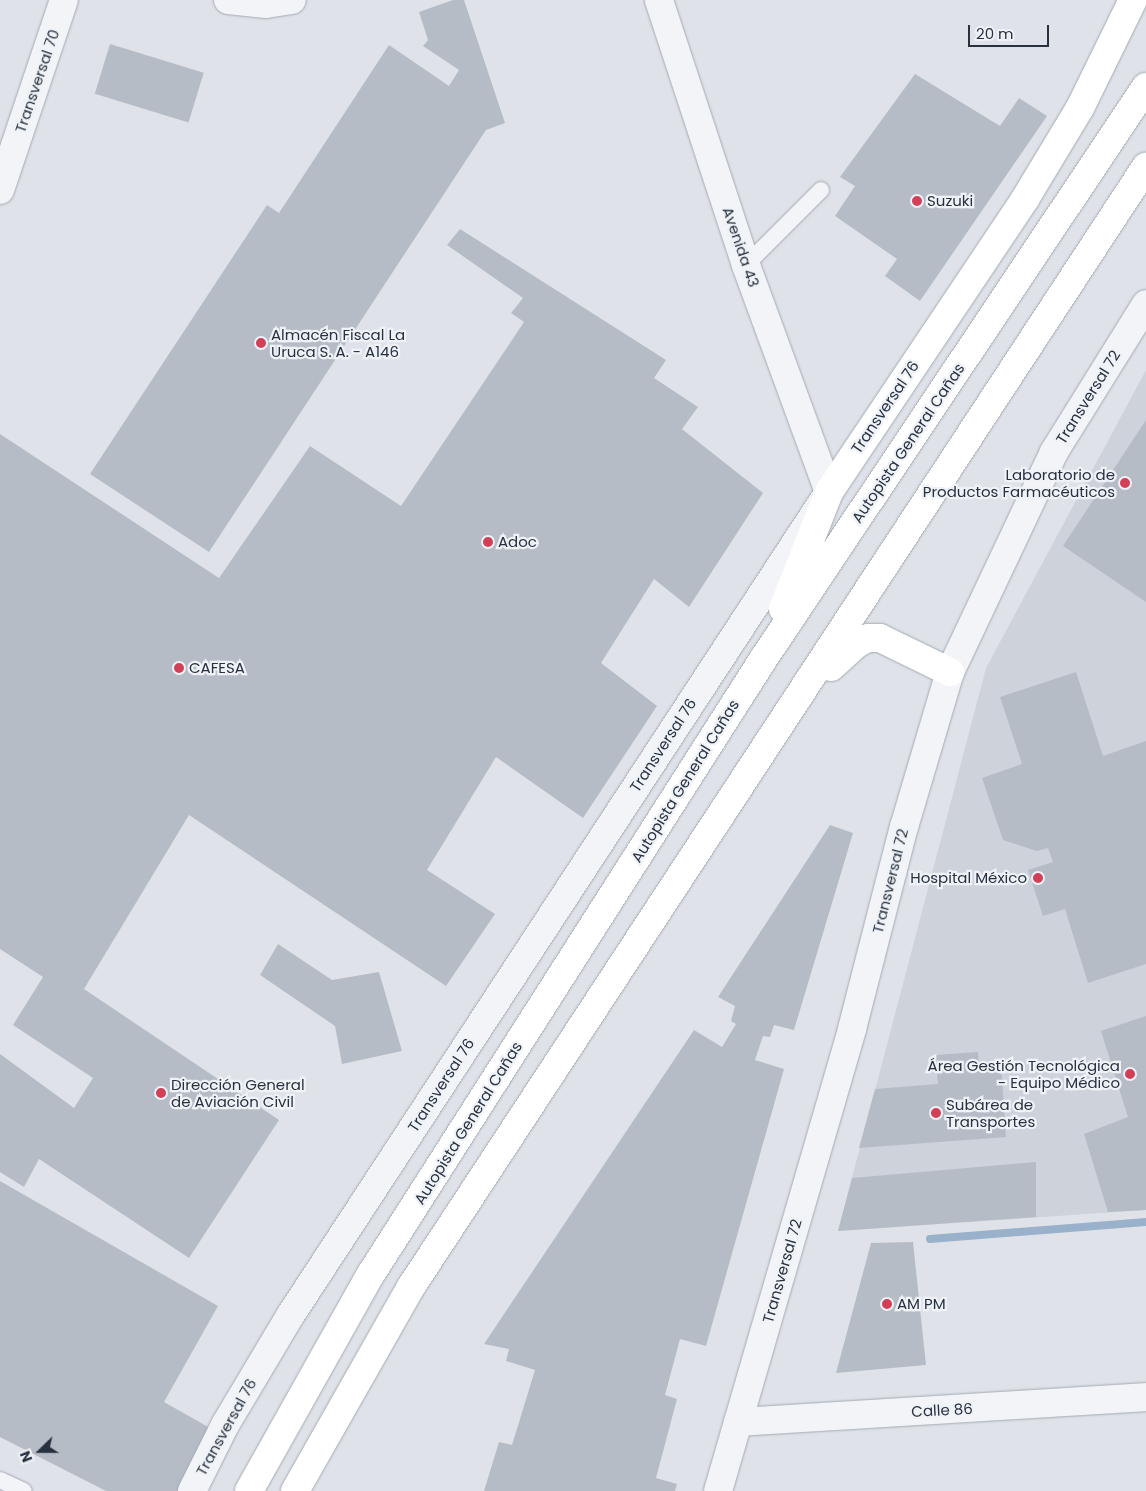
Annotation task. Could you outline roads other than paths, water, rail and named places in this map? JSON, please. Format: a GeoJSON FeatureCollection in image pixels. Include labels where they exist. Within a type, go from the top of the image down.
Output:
{"type":"FeatureCollection","features":[{"type":"Feature","properties":{"kind":"main road","name":"Transversal 76"},"geometry":{"type":"LineString","coordinates":[[829,492],[1030,191],[1080,108],[1133,0]]}},
{"type":"Feature","properties":{"kind":"main road","name":"Autopista General Cañas"},"geometry":{"type":"LineString","coordinates":[[249,1491],[371,1274],[764,658],[1146,87]]}},
{"type":"Feature","properties":{"kind":"main road"},"geometry":{"type":"LineString","coordinates":[[294,1491],[411,1287],[801,696],[1146,167]]}},
{"type":"Feature","properties":{"kind":"main road"},"geometry":{"type":"LineString","coordinates":[[764,658],[829,492]]}},
{"type":"Feature","properties":{"kind":"main road"},"geometry":{"type":"LineString","coordinates":[[801,696],[847,651],[868,638],[880,638],[950,672]]}},
{"type":"Feature","properties":{"kind":"street","name":"Transversal 70"},"geometry":{"type":"LineString","coordinates":[[0,190],[64,0]]}},
{"type":"Feature","properties":{"kind":"street"},"geometry":{"type":"LineString","coordinates":[[228,0],[266,4],[292,0]]}},
{"type":"Feature","properties":{"kind":"street","name":"Avenida 43"},"geometry":{"type":"LineString","coordinates":[[658,0],[746,265],[829,492]]}},
{"type":"Feature","properties":{"kind":"street","name":"Transversal 72"},"geometry":{"type":"LineString","coordinates":[[718,1491],[852,1029],[904,827],[950,672],[1054,452],[1146,304]]}},
{"type":"Feature","properties":{"kind":"street","name":"Transversal 76"},"geometry":{"type":"LineString","coordinates":[[192,1491],[225,1425],[290,1316],[829,492]]}},
{"type":"Feature","properties":{"kind":"street","name":"Calle 86"},"geometry":{"type":"LineString","coordinates":[[738,1422],[1146,1397]]}},
{"type":"Feature","properties":{"kind":"lane"},"geometry":{"type":"LineString","coordinates":[[746,265],[822,190]]}},
{"type":"Feature","properties":{"kind":"lane"},"geometry":{"type":"LineString","coordinates":[[0,1480],[24,1491]]}},
{"type":"Feature","properties":{"kind":"waterway"},"geometry":{"type":"LineString","coordinates":[[930,1239],[1146,1222]]}},
{"type":"Feature","properties":{"kind":"place","name":"Suzuki"},"geometry":{"type":"Point","coordinates":[917,201]}},
{"type":"Feature","properties":{"kind":"place","name":"Almacén Fiscal La Uruca S. A. - A146"},"geometry":{"type":"Point","coordinates":[261,343]}},
{"type":"Feature","properties":{"kind":"place","name":"Laboratorio de Productos Farmacéuticos"},"geometry":{"type":"Point","coordinates":[1125,483]}},
{"type":"Feature","properties":{"kind":"place","name":"Adoc"},"geometry":{"type":"Point","coordinates":[488,542]}},
{"type":"Feature","properties":{"kind":"place","name":"CAFESA"},"geometry":{"type":"Point","coordinates":[179,668]}},
{"type":"Feature","properties":{"kind":"place","name":"Hospital México"},"geometry":{"type":"Point","coordinates":[1038,878]}},
{"type":"Feature","properties":{"kind":"place","name":"Área Gestión Tecnológica - Equipo Médico"},"geometry":{"type":"Point","coordinates":[1130,1074]}},
{"type":"Feature","properties":{"kind":"place","name":"Dirección General de Aviación Civil"},"geometry":{"type":"Point","coordinates":[161,1093]}},
{"type":"Feature","properties":{"kind":"place","name":"Subárea de Transportes"},"geometry":{"type":"Point","coordinates":[936,1113]}},
{"type":"Feature","properties":{"kind":"place","name":"AM PM"},"geometry":{"type":"Point","coordinates":[887,1304]}}]}
